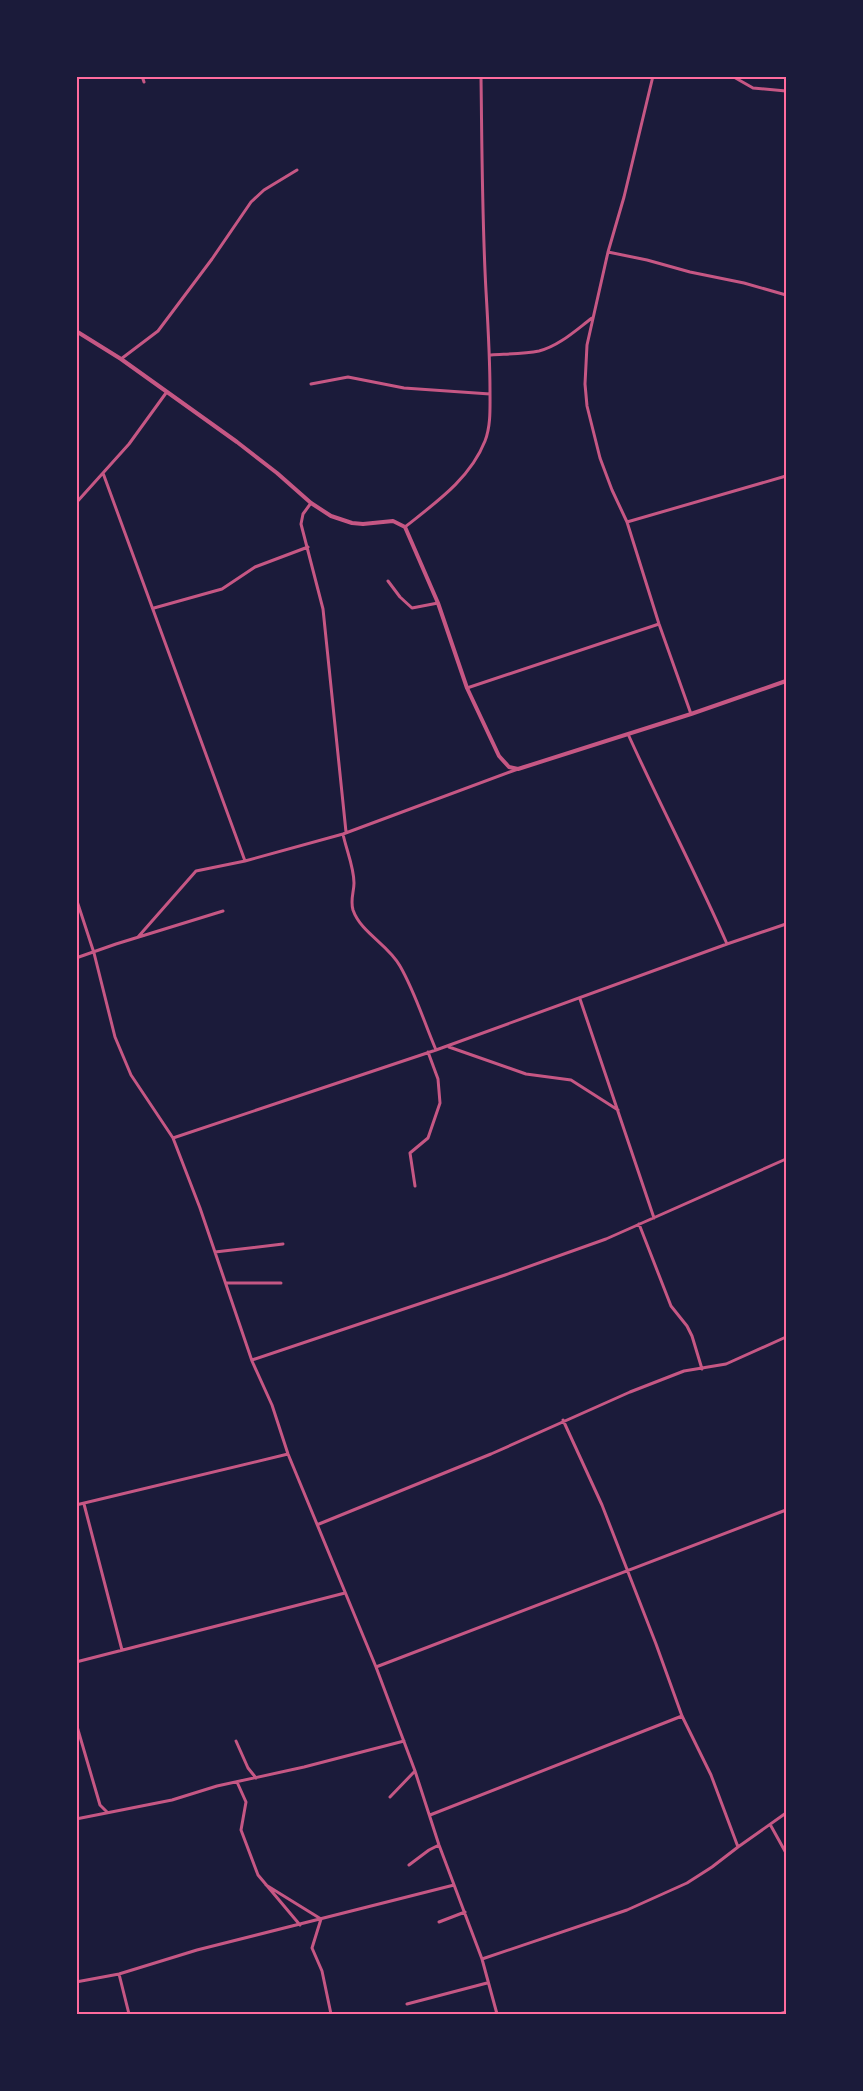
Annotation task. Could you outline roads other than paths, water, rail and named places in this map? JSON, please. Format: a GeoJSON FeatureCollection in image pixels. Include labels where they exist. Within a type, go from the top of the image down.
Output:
{"type":"FeatureCollection","features":[{"type":"Feature","properties":{"kind":"street"},"geometry":{"type":"LineString","coordinates":[[142,76],[144,82]]}},
{"type":"Feature","properties":{"kind":"street"},"geometry":{"type":"LineString","coordinates":[[405,526],[462,478],[475,459],[488,432],[490,355],[482,186],[481,76]]}},
{"type":"Feature","properties":{"kind":"street"},"geometry":{"type":"LineString","coordinates":[[653,76],[587,345],[585,384],[587,406],[600,458],[627,522],[659,624],[691,714]]}},
{"type":"Feature","properties":{"kind":"street"},"geometry":{"type":"LineString","coordinates":[[732,76],[753,88],[786,91]]}},
{"type":"Feature","properties":{"kind":"street"},"geometry":{"type":"LineString","coordinates":[[121,359],[158,331],[251,202],[264,190],[297,170]]}},
{"type":"Feature","properties":{"kind":"street"},"geometry":{"type":"LineString","coordinates":[[608,252],[744,283],[786,295]]}},
{"type":"Feature","properties":{"kind":"street"},"geometry":{"type":"LineString","coordinates":[[490,355],[544,349],[594,317]]}},
{"type":"Feature","properties":{"kind":"street"},"geometry":{"type":"LineString","coordinates":[[76,331],[121,359],[253,454],[311,503],[331,516],[352,523],[393,521],[405,526],[438,603],[467,688],[499,756],[509,767],[518,769]]}},
{"type":"Feature","properties":{"kind":"street"},"geometry":{"type":"LineString","coordinates":[[311,384],[348,377],[404,388],[490,394]]}},
{"type":"Feature","properties":{"kind":"street"},"geometry":{"type":"LineString","coordinates":[[76,503],[129,444],[166,393]]}},
{"type":"Feature","properties":{"kind":"street"},"geometry":{"type":"LineString","coordinates":[[103,473],[245,861]]}},
{"type":"Feature","properties":{"kind":"street"},"geometry":{"type":"LineString","coordinates":[[627,522],[786,476]]}},
{"type":"Feature","properties":{"kind":"street"},"geometry":{"type":"LineString","coordinates":[[311,503],[301,519],[323,609],[344,833],[354,877],[351,898],[353,910],[367,931],[389,949],[400,966],[436,1050]]}},
{"type":"Feature","properties":{"kind":"street"},"geometry":{"type":"LineString","coordinates":[[154,608],[222,589],[255,567],[308,547]]}},
{"type":"Feature","properties":{"kind":"street"},"geometry":{"type":"LineString","coordinates":[[388,581],[412,608],[438,603]]}},
{"type":"Feature","properties":{"kind":"street"},"geometry":{"type":"LineString","coordinates":[[467,688],[659,624]]}},
{"type":"Feature","properties":{"kind":"street"},"geometry":{"type":"LineString","coordinates":[[138,937],[196,871],[245,861],[344,833],[518,769],[786,681]]}},
{"type":"Feature","properties":{"kind":"street"},"geometry":{"type":"LineString","coordinates":[[628,734],[704,890],[727,944]]}},
{"type":"Feature","properties":{"kind":"street"},"geometry":{"type":"LineString","coordinates":[[76,898],[94,952],[115,1037],[131,1075],[173,1138],[200,1208],[252,1361],[272,1406],[288,1454],[404,1741],[439,1845],[482,1959],[497,2014]]}},
{"type":"Feature","properties":{"kind":"street"},"geometry":{"type":"LineString","coordinates":[[76,958],[223,911]]}},
{"type":"Feature","properties":{"kind":"street"},"geometry":{"type":"LineString","coordinates":[[173,1138],[448,1046],[786,924]]}},
{"type":"Feature","properties":{"kind":"street"},"geometry":{"type":"LineString","coordinates":[[580,999],[654,1218]]}},
{"type":"Feature","properties":{"kind":"street"},"geometry":{"type":"LineString","coordinates":[[448,1046],[526,1074],[571,1080],[619,1111]]}},
{"type":"Feature","properties":{"kind":"street"},"geometry":{"type":"LineString","coordinates":[[415,1186],[411,1153],[428,1138],[437,1115],[440,1097],[438,1079],[428,1052]]}},
{"type":"Feature","properties":{"kind":"street"},"geometry":{"type":"LineString","coordinates":[[252,1361],[515,1272],[654,1218],[786,1160]]}},
{"type":"Feature","properties":{"kind":"street"},"geometry":{"type":"LineString","coordinates":[[639,1224],[671,1306],[692,1336],[702,1369]]}},
{"type":"Feature","properties":{"kind":"street"},"geometry":{"type":"LineString","coordinates":[[215,1252],[283,1244]]}},
{"type":"Feature","properties":{"kind":"street"},"geometry":{"type":"LineString","coordinates":[[226,1283],[281,1283]]}},
{"type":"Feature","properties":{"kind":"street"},"geometry":{"type":"LineString","coordinates":[[318,1524],[491,1454],[563,1420],[671,1376],[726,1364],[786,1337]]}},
{"type":"Feature","properties":{"kind":"street"},"geometry":{"type":"LineString","coordinates":[[563,1420],[628,1570],[682,1716],[711,1774],[738,1847]]}},
{"type":"Feature","properties":{"kind":"street"},"geometry":{"type":"LineString","coordinates":[[76,1504],[288,1454]]}},
{"type":"Feature","properties":{"kind":"street"},"geometry":{"type":"LineString","coordinates":[[84,1503],[122,1650]]}},
{"type":"Feature","properties":{"kind":"street"},"geometry":{"type":"LineString","coordinates":[[376,1667],[786,1510]]}},
{"type":"Feature","properties":{"kind":"street"},"geometry":{"type":"LineString","coordinates":[[76,1662],[277,1612],[345,1592]]}},
{"type":"Feature","properties":{"kind":"street"},"geometry":{"type":"LineString","coordinates":[[430,1815],[682,1716]]}},
{"type":"Feature","properties":{"kind":"street"},"geometry":{"type":"LineString","coordinates":[[76,1723],[99,1805],[108,1813]]}},
{"type":"Feature","properties":{"kind":"street"},"geometry":{"type":"LineString","coordinates":[[236,1741],[248,1768],[256,1778]]}},
{"type":"Feature","properties":{"kind":"street"},"geometry":{"type":"LineString","coordinates":[[76,1820],[172,1800],[404,1741]]}},
{"type":"Feature","properties":{"kind":"street"},"geometry":{"type":"LineString","coordinates":[[390,1797],[415,1771]]}},
{"type":"Feature","properties":{"kind":"street"},"geometry":{"type":"LineString","coordinates":[[237,1782],[246,1802],[241,1830],[258,1875],[300,1925]]}},
{"type":"Feature","properties":{"kind":"street"},"geometry":{"type":"LineString","coordinates":[[482,1959],[627,1910],[674,1889],[697,1878],[786,1814]]}},
{"type":"Feature","properties":{"kind":"street"},"geometry":{"type":"LineString","coordinates":[[771,1826],[786,1853]]}},
{"type":"Feature","properties":{"kind":"street"},"geometry":{"type":"LineString","coordinates":[[409,1865],[439,1845]]}},
{"type":"Feature","properties":{"kind":"street"},"geometry":{"type":"LineString","coordinates":[[266,1885],[321,1919]]}},
{"type":"Feature","properties":{"kind":"street"},"geometry":{"type":"LineString","coordinates":[[76,1983],[119,1974],[197,1950],[454,1885]]}},
{"type":"Feature","properties":{"kind":"street"},"geometry":{"type":"LineString","coordinates":[[439,1922],[465,1912]]}},
{"type":"Feature","properties":{"kind":"street"},"geometry":{"type":"LineString","coordinates":[[321,1919],[312,1948],[322,1971],[331,2014]]}},
{"type":"Feature","properties":{"kind":"street"},"geometry":{"type":"LineString","coordinates":[[119,1974],[129,2014]]}},
{"type":"Feature","properties":{"kind":"street"},"geometry":{"type":"LineString","coordinates":[[406,2004],[487,1983]]}},
{"type":"Feature","properties":{"kind":"street"},"geometry":{"type":"LineString","coordinates":[[779,2014],[786,2012]]}}]}
